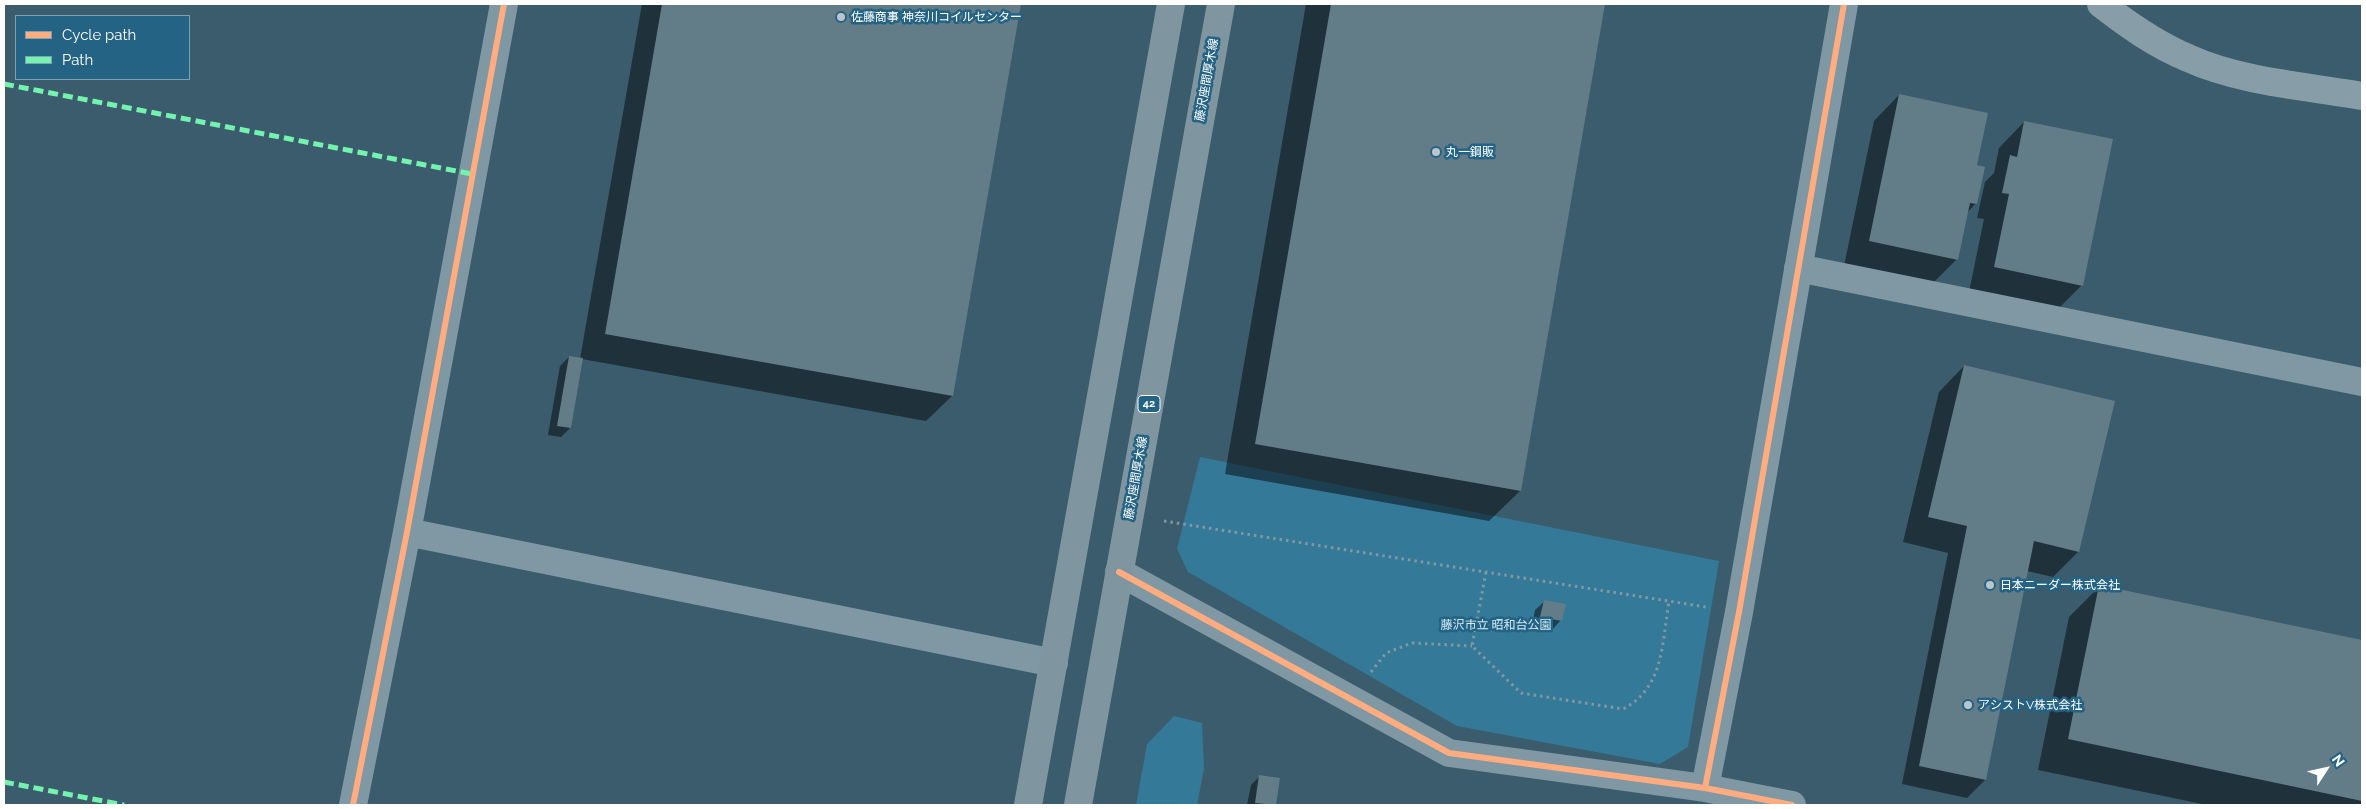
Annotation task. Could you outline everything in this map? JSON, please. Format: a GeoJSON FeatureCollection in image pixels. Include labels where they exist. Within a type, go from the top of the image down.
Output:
{"type":"FeatureCollection","features":[{"type":"Feature","properties":{"kind":"main road"},"geometry":{"type":"LineString","coordinates":[[1028,805],[1171,4]]}},
{"type":"Feature","properties":{"kind":"main road","name":"藤沢座間厚木線"},"geometry":{"type":"LineString","coordinates":[[1078,805],[1221,4]]}},
{"type":"Feature","properties":{"kind":"street"},"geometry":{"type":"LineString","coordinates":[[353,805],[407,532],[504,4]]}},
{"type":"Feature","properties":{"kind":"street"},"geometry":{"type":"LineString","coordinates":[[1705,788],[1739,612],[1844,4]]}},
{"type":"Feature","properties":{"kind":"street"},"geometry":{"type":"LineString","coordinates":[[2101,4],[2145,37],[2189,59],[2218,70],[2362,96]]}},
{"type":"Feature","properties":{"kind":"street"},"geometry":{"type":"LineString","coordinates":[[1798,268],[2362,382]]}},
{"type":"Feature","properties":{"kind":"street"},"geometry":{"type":"LineString","coordinates":[[407,532],[1054,663]]}},
{"type":"Feature","properties":{"kind":"street"},"geometry":{"type":"LineString","coordinates":[[1119,572],[1449,753],[1705,788],[1792,805]]}},
{"type":"Feature","properties":{"kind":"path"},"geometry":{"type":"LineString","coordinates":[[1164,521],[1739,612]]}},
{"type":"Feature","properties":{"kind":"path"},"geometry":{"type":"LineString","coordinates":[[1472,646],[1486,572]]}},
{"type":"Feature","properties":{"kind":"path"},"geometry":{"type":"LineString","coordinates":[[1351,699],[1386,653],[1412,643],[1472,646],[1521,693],[1623,710],[1643,696],[1658,671],[1669,601]]}},
{"type":"Feature","properties":{"kind":"green space","name":"藤沢市立 昭和台公園"},"geometry":{"type":"Polygon","coordinates":[[[1200,457],[1719,561],[1688,747],[1660,764],[1457,726],[1188,572],[1177,549],[1200,457]]]}},
{"type":"Feature","properties":{"kind":"green space"},"geometry":{"type":"Polygon","coordinates":[[[1174,716],[1202,723],[1204,769],[1197,805],[1136,805],[1147,744],[1174,716]]]}},
{"type":"Feature","properties":{"kind":"building"},"geometry":{"type":"Polygon","coordinates":[[[662,4],[1021,4],[953,396],[605,334],[662,4]]]}},
{"type":"Feature","properties":{"kind":"building"},"geometry":{"type":"Polygon","coordinates":[[[1331,4],[1605,4],[1521,491],[1255,444],[1331,4]]]}},
{"type":"Feature","properties":{"kind":"building"},"geometry":{"type":"Polygon","coordinates":[[[1899,94],[1988,113],[1977,165],[1985,167],[1977,204],[1970,203],[1958,260],[1869,241],[1899,94]]]}},
{"type":"Feature","properties":{"kind":"building"},"geometry":{"type":"Polygon","coordinates":[[[2024,121],[2113,139],[2083,286],[1994,267],[2009,194],[2002,193],[2010,155],[2017,157],[2024,121]]]}},
{"type":"Feature","properties":{"kind":"building"},"geometry":{"type":"Polygon","coordinates":[[[569,356],[583,358],[571,428],[557,426],[569,356]]]}},
{"type":"Feature","properties":{"kind":"building"},"geometry":{"type":"Polygon","coordinates":[[[1964,365],[2115,401],[2079,552],[2034,541],[1986,780],[1919,766],[1967,526],[1928,517],[1964,365]]]}},
{"type":"Feature","properties":{"kind":"building"},"geometry":{"type":"Polygon","coordinates":[[[2099,585],[2362,640],[2362,801],[2068,739],[2099,585]]]}},
{"type":"Feature","properties":{"kind":"building"},"geometry":{"type":"Polygon","coordinates":[[[1544,600],[1566,604],[1562,621],[1540,617],[1544,600]]]}},
{"type":"Feature","properties":{"kind":"building"},"geometry":{"type":"Polygon","coordinates":[[[1259,775],[1280,778],[1276,805],[1255,803],[1259,775]]]}},
{"type":"Feature","properties":{"kind":"marked path"},"geometry":{"type":"LineString","coordinates":[[4,84],[472,174]]}},
{"type":"Feature","properties":{"kind":"marked path"},"geometry":{"type":"LineString","coordinates":[[4,782],[124,805]]}},
{"type":"Feature","properties":{"kind":"cycle path"},"geometry":{"type":"LineString","coordinates":[[353,805],[407,532],[504,4]]}},
{"type":"Feature","properties":{"kind":"cycle path"},"geometry":{"type":"LineString","coordinates":[[1705,788],[1739,612],[1844,4]]}},
{"type":"Feature","properties":{"kind":"cycle path"},"geometry":{"type":"LineString","coordinates":[[1119,572],[1449,753],[1705,788],[1792,805]]}},
{"type":"Feature","properties":{"kind":"place","name":"佐藤商事 神奈川コイルセンター"},"geometry":{"type":"Point","coordinates":[841,17]}},
{"type":"Feature","properties":{"kind":"place","name":"丸一鋼販"},"geometry":{"type":"Point","coordinates":[1436,152]}},
{"type":"Feature","properties":{"kind":"place","name":"日本ニーダー株式会社"},"geometry":{"type":"Point","coordinates":[1990,585]}},
{"type":"Feature","properties":{"kind":"place","name":"アシストV株式会社"},"geometry":{"type":"Point","coordinates":[1968,705]}}]}
